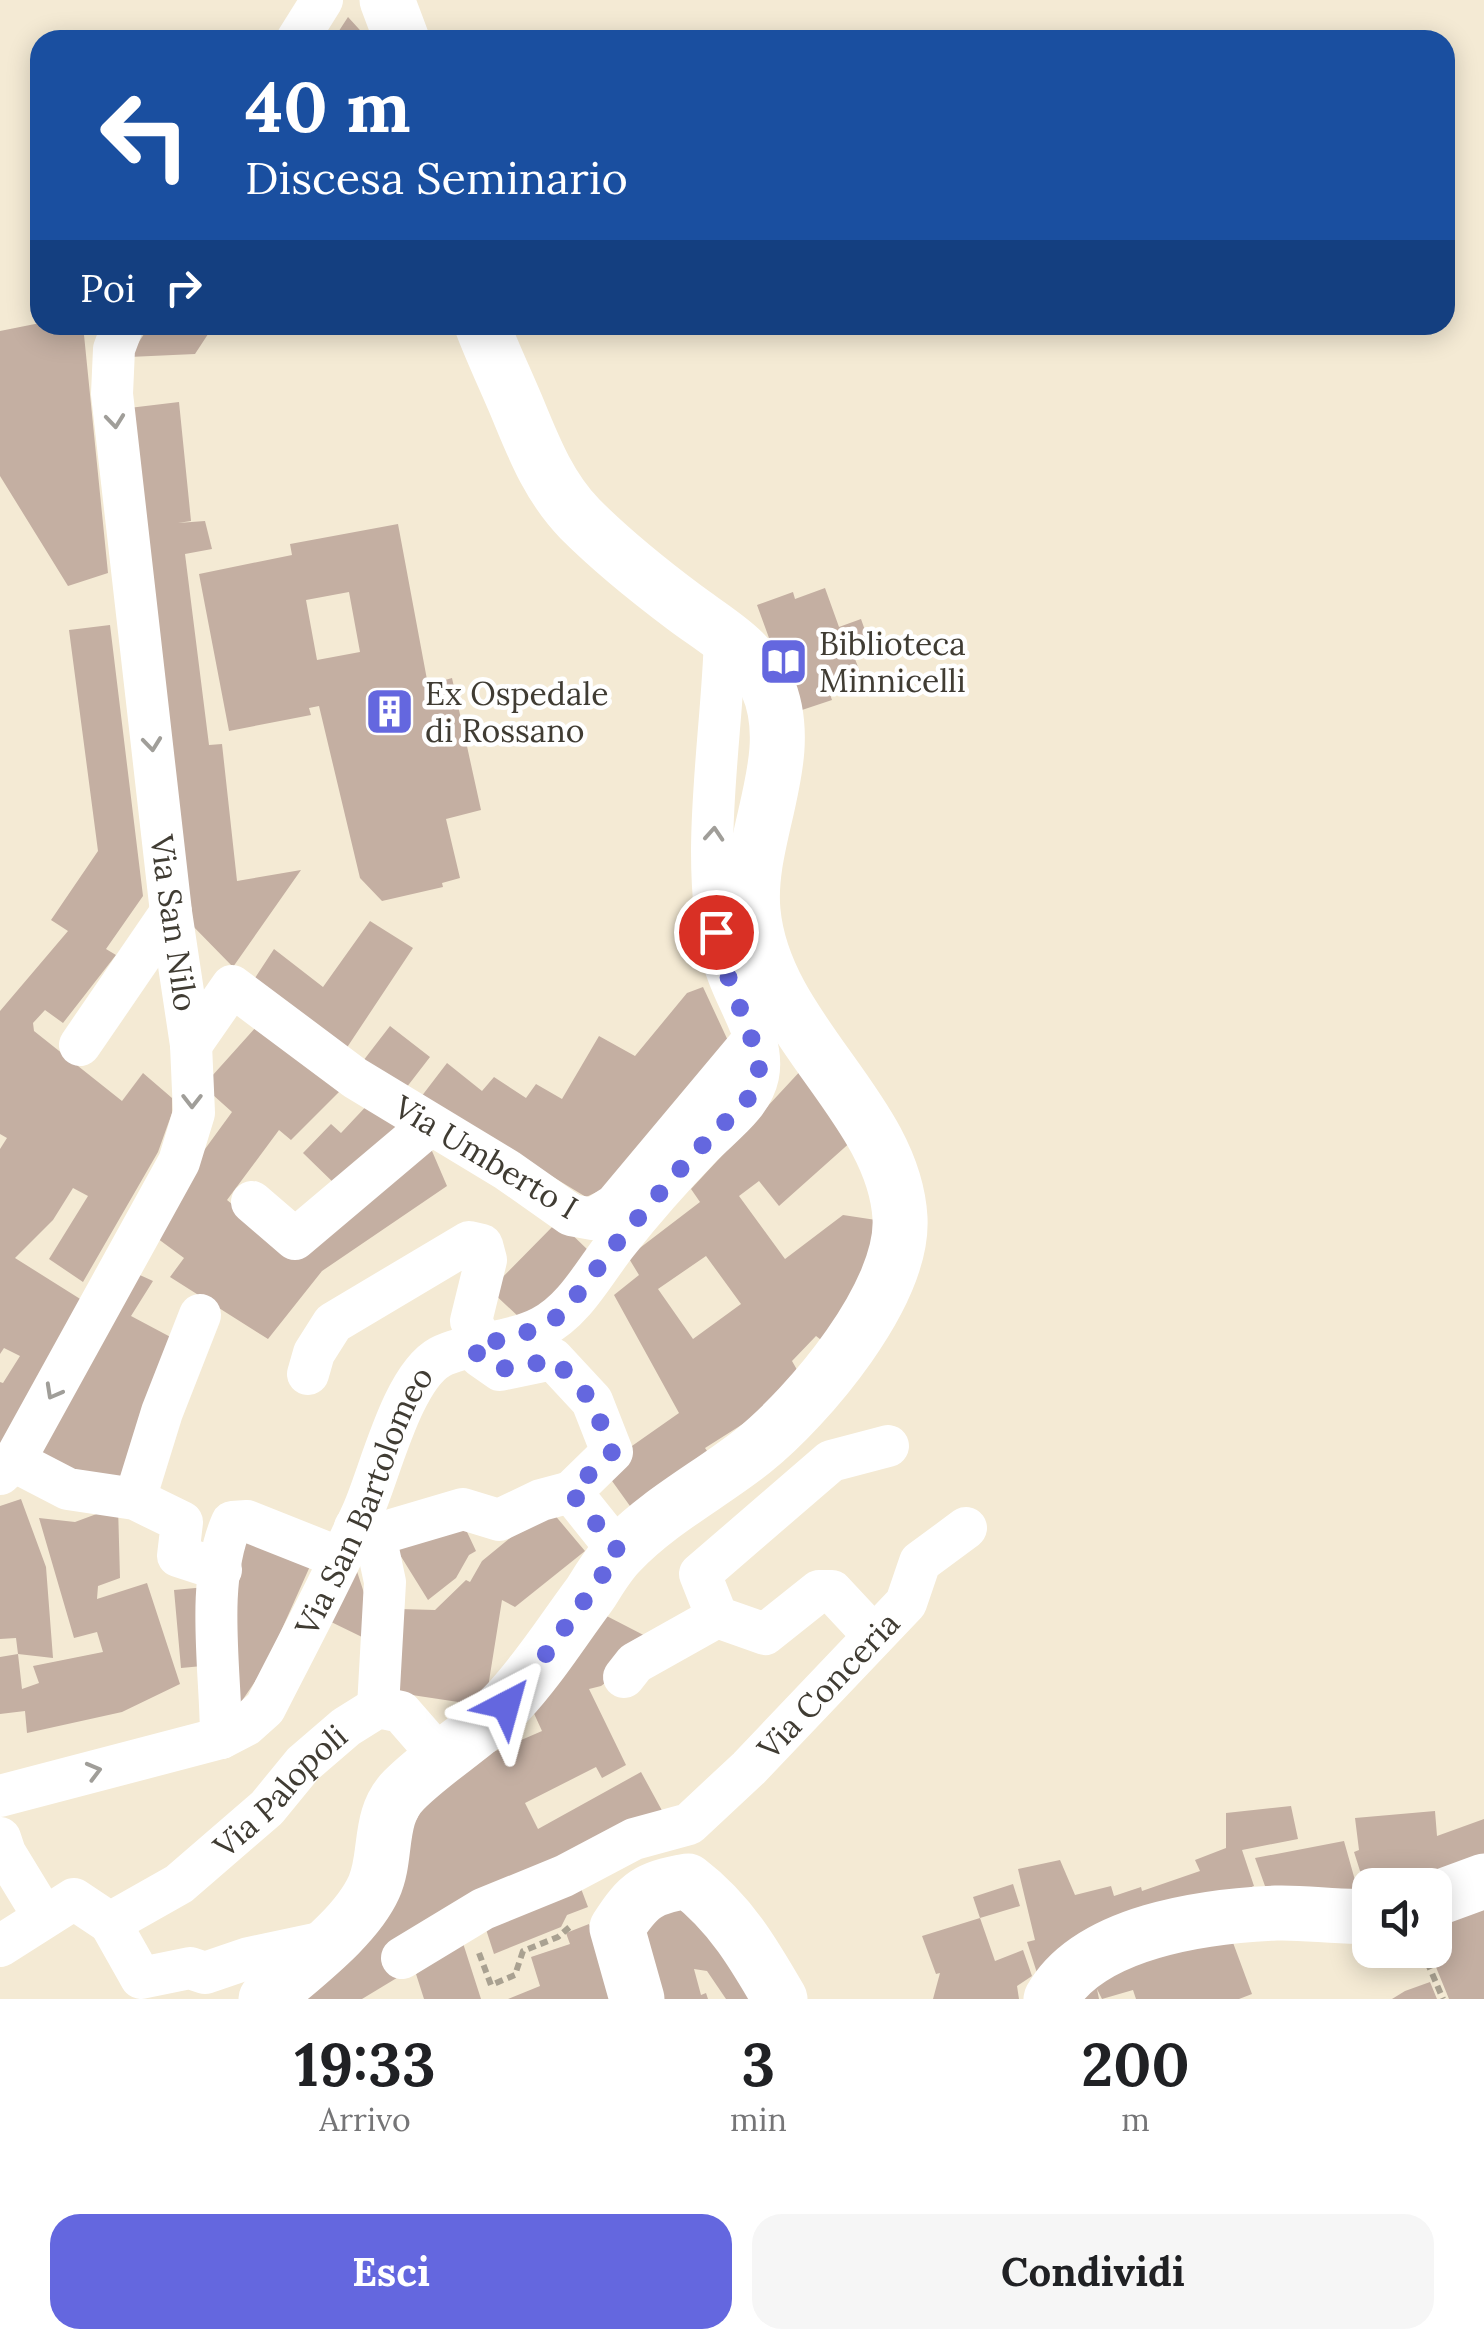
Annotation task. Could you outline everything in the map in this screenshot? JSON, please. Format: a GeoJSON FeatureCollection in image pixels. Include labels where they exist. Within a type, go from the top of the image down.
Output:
{"type":"FeatureCollection","features":[{"type":"Feature","properties":{"kind":"main road"},"geometry":{"type":"LineString","coordinates":[[387,0],[398,30]]}},
{"type":"Feature","properties":{"kind":"main road"},"geometry":{"type":"LineString","coordinates":[[266,1999],[362,1909],[377,1882],[381,1838],[400,1792],[506,1705],[619,1552],[681,1501],[754,1450],[796,1409],[837,1363],[858,1331],[882,1291],[897,1248],[900,1217],[885,1159],[767,972],[753,911],[755,854],[772,781],[776,728],[768,686],[748,656],[610,548],[576,515],[544,474],[486,335]]}},
{"type":"Feature","properties":{"kind":"main road"},"geometry":{"type":"LineString","coordinates":[[1452,1893],[1484,1881]]}},
{"type":"Feature","properties":{"kind":"main road"},"geometry":{"type":"LineString","coordinates":[[637,1999],[617,1928],[634,1901],[660,1886],[688,1882],[715,1902],[750,1948],[780,1999]]}},
{"type":"Feature","properties":{"kind":"main road"},"geometry":{"type":"LineString","coordinates":[[1051,1999],[1074,1969],[1142,1935],[1201,1920],[1260,1914],[1352,1917]]}},
{"type":"Feature","properties":{"kind":"street"},"geometry":{"type":"LineString","coordinates":[[303,30],[322,0]]}},
{"type":"Feature","properties":{"kind":"street","name":"Via San Nilo"},"geometry":{"type":"LineString","coordinates":[[7,1468],[179,1162],[194,1113],[191,1045],[170,912],[112,394],[114,349],[119,335]]}},
{"type":"Feature","properties":{"kind":"street","name":"Via San Bartolomeo"},"geometry":{"type":"LineString","coordinates":[[0,1796],[221,1738],[246,1726],[265,1708],[357,1540],[392,1433],[415,1384],[439,1358],[541,1328],[564,1312],[619,1240],[747,1100],[757,1082],[760,1061],[728,976],[716,932],[710,886],[726,637]]}},
{"type":"Feature","properties":{"kind":"street"},"geometry":{"type":"LineString","coordinates":[[80,1044],[170,912]]}},
{"type":"Feature","properties":{"kind":"street","name":"Via Umberto I"},"geometry":{"type":"LineString","coordinates":[[191,1045],[232,986],[355,1078],[506,1170],[571,1215],[593,1218],[615,1205],[754,1038]]}},
{"type":"Feature","properties":{"kind":"street"},"geometry":{"type":"LineString","coordinates":[[252,1202],[295,1238],[430,1125]]}},
{"type":"Feature","properties":{"kind":"street"},"geometry":{"type":"LineString","coordinates":[[221,1738],[215,1607],[226,1536],[232,1522],[247,1520],[357,1540],[463,1508],[499,1520],[541,1500],[571,1492],[612,1452],[592,1401],[554,1359],[500,1370],[487,1364],[471,1322],[486,1260],[482,1245],[470,1242],[333,1323],[314,1353],[308,1374]]}},
{"type":"Feature","properties":{"kind":"street"},"geometry":{"type":"LineString","coordinates":[[135,1499],[162,1412],[200,1314]]}},
{"type":"Feature","properties":{"kind":"street"},"geometry":{"type":"LineString","coordinates":[[717,1618],[700,1574],[760,1518],[832,1461],[888,1446]]}},
{"type":"Feature","properties":{"kind":"street"},"geometry":{"type":"LineString","coordinates":[[7,1468],[68,1489],[135,1499],[182,1522],[178,1556],[221,1570]]}},
{"type":"Feature","properties":{"kind":"street"},"geometry":{"type":"LineString","coordinates":[[571,1492],[619,1552]]}},
{"type":"Feature","properties":{"kind":"street","name":"Via Conceria"},"geometry":{"type":"LineString","coordinates":[[402,1958],[467,1918],[564,1876],[634,1839],[689,1824],[749,1768],[906,1603],[920,1562],[966,1528]]}},
{"type":"Feature","properties":{"kind":"street"},"geometry":{"type":"LineString","coordinates":[[357,1540],[384,1582],[378,1707]]}},
{"type":"Feature","properties":{"kind":"street"},"geometry":{"type":"LineString","coordinates":[[624,1677],[634,1663],[717,1618],[765,1634],[819,1592],[832,1591],[874,1636]]}},
{"type":"Feature","properties":{"kind":"street","name":"Via Palopoli"},"geometry":{"type":"LineString","coordinates":[[110,1923],[179,1884],[267,1808],[303,1764],[346,1727],[378,1707],[401,1712],[442,1760]]}},
{"type":"Feature","properties":{"kind":"street"},"geometry":{"type":"LineString","coordinates":[[660,1886],[673,1830]]}},
{"type":"Feature","properties":{"kind":"street"},"geometry":{"type":"LineString","coordinates":[[0,1838],[5,1853],[44,1916]]}},
{"type":"Feature","properties":{"kind":"street"},"geometry":{"type":"LineString","coordinates":[[0,1946],[74,1899],[110,1923],[141,1978],[190,1968],[205,1973],[249,1958],[330,1941]]}},
{"type":"Feature","properties":{"kind":"path"},"geometry":{"type":"LineString","coordinates":[[467,1918],[490,1985],[515,1975],[524,1951],[558,1937],[582,1916]]}},
{"type":"Feature","properties":{"kind":"path"},"geometry":{"type":"LineString","coordinates":[[1429,1968],[1442,1999]]}},
{"type":"Feature","properties":{"kind":"building"},"geometry":{"type":"Polygon","coordinates":[[[348,17],[360,30],[340,30],[348,17]]]}},
{"type":"Feature","properties":{"kind":"building"},"geometry":{"type":"Polygon","coordinates":[[[30,325],[30,335],[84,335],[108,573],[68,586],[0,476],[0,331],[30,325]]]}},
{"type":"Feature","properties":{"kind":"building"},"geometry":{"type":"Polygon","coordinates":[[[143,335],[207,335],[195,354],[129,357],[143,335]]]}},
{"type":"Feature","properties":{"kind":"building"},"geometry":{"type":"Polygon","coordinates":[[[179,402],[191,521],[178,523],[205,521],[212,549],[185,554],[209,745],[222,744],[237,881],[301,870],[233,967],[187,920],[129,408],[179,402]]]}},
{"type":"Feature","properties":{"kind":"building","name":"Ex Ospedale di Rossano"},"geometry":{"type":"Polygon","coordinates":[[[398,524],[428,685],[452,678],[481,810],[446,819],[460,878],[442,883],[443,887],[382,901],[360,878],[319,706],[309,708],[311,715],[229,731],[199,574],[292,555],[290,544],[398,524]],[[349,592],[306,600],[317,660],[360,652],[349,592]]]}},
{"type":"Feature","properties":{"kind":"building"},"geometry":{"type":"Polygon","coordinates":[[[825,588],[839,627],[861,619],[873,653],[855,659],[860,672],[851,675],[855,685],[830,694],[832,700],[796,712],[757,605],[793,592],[795,599],[825,588]]]}},
{"type":"Feature","properties":{"kind":"building"},"geometry":{"type":"Polygon","coordinates":[[[110,625],[143,896],[106,949],[116,955],[63,1023],[45,1010],[33,1023],[34,1031],[122,1101],[143,1073],[172,1098],[172,1113],[158,1152],[83,1282],[49,1259],[88,1196],[73,1188],[53,1220],[15,1258],[85,1302],[0,1444],[0,1382],[20,1356],[4,1348],[0,1354],[0,1149],[7,1138],[0,1134],[0,1011],[68,931],[51,920],[98,851],[69,630],[110,625]]]}},
{"type":"Feature","properties":{"kind":"building"},"geometry":{"type":"Polygon","coordinates":[[[370,921],[413,948],[346,1049],[253,981],[274,949],[323,987],[370,921]]]}},
{"type":"Feature","properties":{"kind":"building"},"geometry":{"type":"Polygon","coordinates":[[[703,987],[730,1045],[608,1187],[586,1197],[421,1097],[447,1063],[482,1091],[494,1077],[526,1098],[536,1084],[562,1099],[599,1036],[635,1056],[687,993],[703,987]]]}},
{"type":"Feature","properties":{"kind":"building"},"geometry":{"type":"Polygon","coordinates":[[[265,1017],[344,1087],[291,1140],[279,1130],[227,1200],[288,1250],[426,1137],[447,1186],[322,1271],[268,1339],[170,1277],[184,1258],[146,1230],[232,1112],[203,1086],[265,1017]]]}},
{"type":"Feature","properties":{"kind":"building"},"geometry":{"type":"Polygon","coordinates":[[[390,1026],[430,1057],[403,1092],[363,1061],[390,1026]]]}},
{"type":"Feature","properties":{"kind":"building"},"geometry":{"type":"Polygon","coordinates":[[[804,1067],[853,1140],[779,1206],[759,1181],[739,1196],[785,1259],[843,1215],[876,1220],[875,1252],[825,1343],[816,1336],[792,1361],[800,1375],[754,1417],[705,1448],[712,1458],[635,1513],[602,1467],[679,1413],[614,1295],[639,1275],[628,1257],[700,1202],[691,1189],[804,1067]],[[706,1256],[658,1289],[693,1339],[741,1304],[706,1256]]]}},
{"type":"Feature","properties":{"kind":"building"},"geometry":{"type":"Polygon","coordinates":[[[372,1100],[400,1127],[340,1189],[303,1153],[331,1124],[341,1133],[372,1100]]]}},
{"type":"Feature","properties":{"kind":"building"},"geometry":{"type":"Polygon","coordinates":[[[558,1221],[592,1254],[535,1313],[521,1319],[490,1290],[558,1221]]]}},
{"type":"Feature","properties":{"kind":"building"},"geometry":{"type":"Polygon","coordinates":[[[131,1271],[153,1281],[131,1316],[178,1341],[125,1489],[29,1458],[131,1271]]]}},
{"type":"Feature","properties":{"kind":"building"},"geometry":{"type":"Polygon","coordinates":[[[21,1499],[46,1567],[53,1658],[18,1654],[16,1638],[0,1639],[0,1506],[21,1499]]]}},
{"type":"Feature","properties":{"kind":"building"},"geometry":{"type":"Polygon","coordinates":[[[118,1506],[120,1578],[98,1586],[97,1599],[147,1583],[180,1684],[122,1712],[27,1733],[25,1711],[0,1714],[0,1657],[18,1654],[22,1689],[39,1683],[33,1666],[103,1652],[97,1632],[74,1638],[39,1518],[75,1522],[118,1506]]]}},
{"type":"Feature","properties":{"kind":"building"},"geometry":{"type":"Polygon","coordinates":[[[548,1507],[585,1551],[515,1607],[502,1600],[485,1706],[392,1692],[399,1609],[435,1610],[466,1580],[470,1582],[482,1561],[548,1507]]]}},
{"type":"Feature","properties":{"kind":"building"},"geometry":{"type":"Polygon","coordinates":[[[460,1517],[476,1551],[469,1555],[456,1578],[428,1600],[392,1542],[460,1517]]]}},
{"type":"Feature","properties":{"kind":"building"},"geometry":{"type":"Polygon","coordinates":[[[240,1534],[315,1555],[265,1667],[237,1708],[228,1700],[240,1534]]]}},
{"type":"Feature","properties":{"kind":"building"},"geometry":{"type":"Polygon","coordinates":[[[353,1559],[364,1593],[362,1637],[325,1619],[353,1559]]]}},
{"type":"Feature","properties":{"kind":"building"},"geometry":{"type":"Polygon","coordinates":[[[206,1587],[213,1665],[181,1668],[174,1590],[206,1587]]]}},
{"type":"Feature","properties":{"kind":"building"},"geometry":{"type":"Polygon","coordinates":[[[595,1610],[659,1643],[601,1686],[589,1689],[626,1765],[602,1778],[596,1767],[525,1803],[538,1829],[641,1772],[665,1816],[362,1999],[291,1999],[399,1852],[440,1775],[542,1731],[526,1696],[595,1610]]]}},
{"type":"Feature","properties":{"kind":"building"},"geometry":{"type":"Polygon","coordinates":[[[1291,1806],[1298,1839],[1242,1850],[1254,1886],[1037,1973],[1027,1942],[1035,1940],[1018,1869],[1060,1860],[1075,1895],[1111,1886],[1114,1896],[1141,1887],[1142,1891],[1200,1871],[1195,1860],[1226,1848],[1226,1813],[1291,1806]]]}},
{"type":"Feature","properties":{"kind":"building"},"geometry":{"type":"Polygon","coordinates":[[[1435,1811],[1437,1836],[1484,1819],[1484,1855],[1452,1872],[1452,1868],[1359,1868],[1354,1852],[1359,1850],[1355,1818],[1435,1811]]]}},
{"type":"Feature","properties":{"kind":"building"},"geometry":{"type":"Polygon","coordinates":[[[1344,1841],[1352,1870],[1352,1891],[1265,1886],[1255,1858],[1344,1841]]]}},
{"type":"Feature","properties":{"kind":"building"},"geometry":{"type":"Polygon","coordinates":[[[577,1878],[588,1907],[567,1915],[561,1927],[494,1954],[482,1917],[577,1878]]]}},
{"type":"Feature","properties":{"kind":"building"},"geometry":{"type":"Polygon","coordinates":[[[1013,1884],[1020,1906],[980,1918],[973,1897],[1013,1884]]]}},
{"type":"Feature","properties":{"kind":"building"},"geometry":{"type":"Polygon","coordinates":[[[1484,1903],[1484,1999],[1449,1999],[1436,1968],[1452,1968],[1452,1915],[1484,1903]]]}},
{"type":"Feature","properties":{"kind":"building"},"geometry":{"type":"Polygon","coordinates":[[[686,1905],[764,1999],[726,1999],[707,1971],[694,1969],[701,1995],[706,1993],[708,1999],[653,1999],[634,1949],[649,1919],[686,1905]]]}},
{"type":"Feature","properties":{"kind":"building"},"geometry":{"type":"Polygon","coordinates":[[[980,1918],[995,1961],[1023,1950],[1032,1976],[1017,1986],[1019,1999],[933,1999],[940,1973],[936,1974],[922,1936],[980,1918]]]}},
{"type":"Feature","properties":{"kind":"building"},"geometry":{"type":"Polygon","coordinates":[[[1225,1921],[1252,1994],[1239,1999],[1136,1999],[1133,1990],[1102,1999],[1097,1989],[1099,1999],[1054,1999],[1091,1970],[1225,1921]]]}},
{"type":"Feature","properties":{"kind":"building"},"geometry":{"type":"Polygon","coordinates":[[[589,1924],[611,1986],[620,1999],[508,1999],[540,1986],[531,1957],[570,1944],[566,1933],[589,1924]]]}},
{"type":"Feature","properties":{"kind":"building"},"geometry":{"type":"Polygon","coordinates":[[[462,1940],[481,1999],[424,1999],[416,1974],[462,1940]]]}},
{"type":"Feature","properties":{"kind":"building"},"geometry":{"type":"Polygon","coordinates":[[[1430,1982],[1437,1999],[1392,1999],[1405,1991],[1430,1982]]]}},
{"type":"Feature","properties":{"kind":"place","name":"Biblioteca Minnicelli"},"geometry":{"type":"Point","coordinates":[784,661]}},
{"type":"Feature","properties":{"kind":"place","name":"Ex Ospedale di Rossano"},"geometry":{"type":"Point","coordinates":[390,711]}},
{"type":"Feature","properties":{"kind":"route"},"geometry":{"type":"LineString","coordinates":[[506,1705],[619,1552],[571,1492],[612,1452],[592,1401],[554,1359],[500,1370],[487,1364],[472,1348],[541,1328],[564,1312],[619,1240],[747,1100],[757,1082],[760,1061],[716,932]]}}]}
